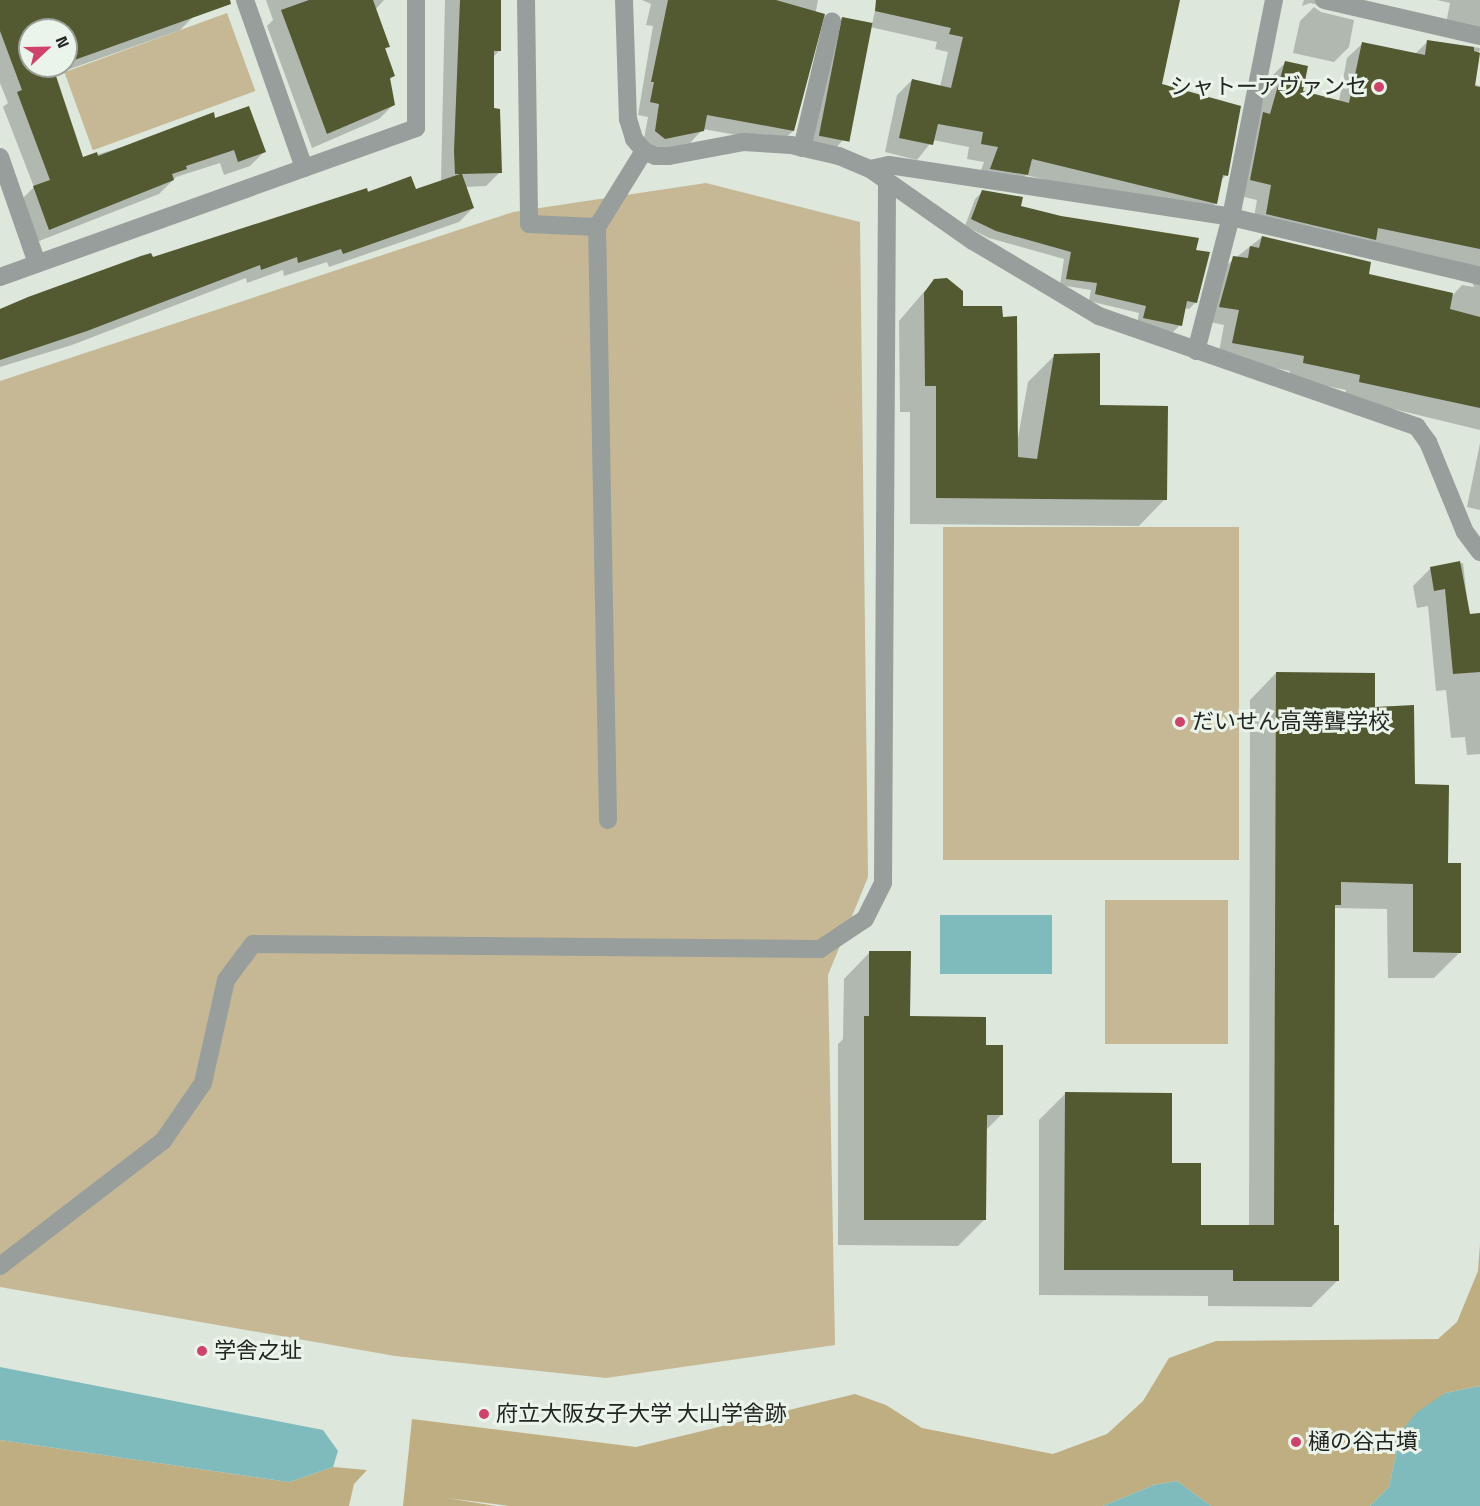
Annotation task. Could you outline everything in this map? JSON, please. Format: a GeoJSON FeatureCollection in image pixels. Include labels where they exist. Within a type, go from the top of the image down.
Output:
{"type":"FeatureCollection","features":[{"type":"Feature","properties":{"kind":"street"},"geometry":{"type":"LineString","coordinates":[[245,0],[304,168]]}},
{"type":"Feature","properties":{"kind":"street"},"geometry":{"type":"LineString","coordinates":[[0,277],[416,128],[416,0]]}},
{"type":"Feature","properties":{"kind":"street"},"geometry":{"type":"LineString","coordinates":[[526,0],[529,224],[597,226]]}},
{"type":"Feature","properties":{"kind":"street"},"geometry":{"type":"LineString","coordinates":[[624,0],[628,119],[634,139],[644,151],[655,156],[669,156],[744,142],[802,148],[870,169],[1046,288],[1099,316],[1417,427],[1428,442],[1465,532],[1480,552]]}},
{"type":"Feature","properties":{"kind":"street"},"geometry":{"type":"LineString","coordinates":[[1196,351],[1231,217],[1274,0]]}},
{"type":"Feature","properties":{"kind":"street"},"geometry":{"type":"LineString","coordinates":[[1324,0],[1480,36]]}},
{"type":"Feature","properties":{"kind":"street"},"geometry":{"type":"LineString","coordinates":[[802,148],[832,22]]}},
{"type":"Feature","properties":{"kind":"street"},"geometry":{"type":"LineString","coordinates":[[608,820],[597,226],[644,151]]}},
{"type":"Feature","properties":{"kind":"street"},"geometry":{"type":"LineString","coordinates":[[0,157],[37,263]]}},
{"type":"Feature","properties":{"kind":"street"},"geometry":{"type":"LineString","coordinates":[[870,169],[889,165],[1231,217],[1480,276]]}},
{"type":"Feature","properties":{"kind":"street"},"geometry":{"type":"LineString","coordinates":[[0,1266],[163,1141],[203,1083],[226,980],[253,944],[820,949],[865,919],[883,883],[887,181]]}},
{"type":"Feature","properties":{"kind":"shaded area"},"geometry":{"type":"Polygon","coordinates":[[[227,13],[255,91],[93,150],[67,78],[78,78],[78,67],[227,13]]]}},
{"type":"Feature","properties":{"kind":"shaded area"},"geometry":{"type":"Polygon","coordinates":[[[706,183],[860,222],[868,877],[828,975],[835,1345],[606,1378],[395,1356],[0,1287],[0,381],[513,212],[706,183]]]}},
{"type":"Feature","properties":{"kind":"shaded area"},"geometry":{"type":"Polygon","coordinates":[[[943,527],[1239,527],[1239,860],[943,860],[943,527]]]}},
{"type":"Feature","properties":{"kind":"shaded area"},"geometry":{"type":"Polygon","coordinates":[[[1105,900],[1228,900],[1228,1044],[1105,1044],[1105,900]]]}},
{"type":"Feature","properties":{"kind":"shaded area"},"geometry":{"type":"Polygon","coordinates":[[[1480,1244],[1480,1386],[1445,1393],[1401,1432],[1389,1487],[1370,1506],[1211,1506],[1177,1481],[1154,1485],[1103,1506],[511,1506],[447,1498],[496,1506],[403,1506],[412,1419],[636,1447],[855,1394],[886,1405],[922,1428],[1053,1454],[1107,1434],[1143,1401],[1169,1358],[1216,1341],[1438,1339],[1457,1322],[1478,1271],[1480,1244]]]}},
{"type":"Feature","properties":{"kind":"shaded area"},"geometry":{"type":"Polygon","coordinates":[[[0,1440],[289,1482],[333,1467],[367,1470],[354,1484],[349,1506],[0,1506],[0,1440]]]}},
{"type":"Feature","properties":{"kind":"water"},"geometry":{"type":"Polygon","coordinates":[[[940,915],[1052,915],[1052,974],[940,974],[940,915]]]}},
{"type":"Feature","properties":{"kind":"water"},"geometry":{"type":"Polygon","coordinates":[[[0,1367],[323,1430],[338,1451],[333,1467],[289,1482],[0,1440],[0,1367]]]}},
{"type":"Feature","properties":{"kind":"water"},"geometry":{"type":"Polygon","coordinates":[[[1480,1386],[1480,1506],[1370,1506],[1389,1487],[1401,1432],[1416,1413],[1445,1393],[1480,1386]]]}},
{"type":"Feature","properties":{"kind":"water"},"geometry":{"type":"Polygon","coordinates":[[[1177,1481],[1211,1506],[1103,1506],[1154,1485],[1177,1481]]]}},
{"type":"Feature","properties":{"kind":"building"},"geometry":{"type":"Polygon","coordinates":[[[0,0],[230,0],[231,4],[78,59],[78,18],[18,18],[18,78],[57,78],[83,157],[97,152],[98,156],[214,112],[215,118],[249,106],[266,152],[238,162],[234,150],[186,166],[187,169],[172,174],[174,180],[49,230],[33,186],[50,180],[17,92],[22,90],[0,31],[0,0]]]}},
{"type":"Feature","properties":{"kind":"building"},"geometry":{"type":"Polygon","coordinates":[[[309,0],[373,0],[390,47],[385,48],[395,76],[390,78],[395,105],[327,134],[281,10],[309,0]]]}},
{"type":"Feature","properties":{"kind":"building"},"geometry":{"type":"Polygon","coordinates":[[[460,0],[501,0],[501,51],[494,51],[494,108],[500,109],[502,173],[462,174],[474,208],[343,254],[341,249],[298,263],[297,257],[261,270],[260,265],[87,331],[0,360],[0,309],[28,297],[141,256],[151,253],[153,257],[367,188],[368,192],[411,176],[416,189],[460,174],[455,174],[454,151],[460,0]]]}},
{"type":"Feature","properties":{"kind":"building"},"geometry":{"type":"Polygon","coordinates":[[[668,0],[776,0],[825,14],[794,131],[707,115],[704,131],[665,139],[655,131],[659,104],[650,102],[654,82],[651,82],[668,0]]]}},
{"type":"Feature","properties":{"kind":"building"},"geometry":{"type":"Polygon","coordinates":[[[876,0],[1180,0],[1162,84],[1241,106],[1228,176],[1223,175],[1217,204],[1032,159],[1028,175],[990,169],[998,147],[981,144],[983,132],[938,124],[933,145],[899,138],[912,79],[951,88],[963,37],[949,34],[951,28],[875,11],[876,0]]]}},
{"type":"Feature","properties":{"kind":"building"},"geometry":{"type":"Polygon","coordinates":[[[842,17],[872,23],[849,142],[819,136],[842,17]]]}},
{"type":"Feature","properties":{"kind":"building"},"geometry":{"type":"Polygon","coordinates":[[[1427,40],[1474,47],[1474,51],[1480,53],[1475,86],[1480,87],[1480,249],[1378,228],[1376,240],[1266,214],[1271,185],[1250,180],[1263,112],[1270,114],[1285,61],[1308,66],[1303,91],[1349,103],[1362,42],[1425,55],[1427,40]]]}},
{"type":"Feature","properties":{"kind":"building"},"geometry":{"type":"Polygon","coordinates":[[[982,190],[1023,197],[1021,206],[1061,216],[1199,238],[1196,250],[1210,252],[1197,303],[1187,301],[1182,326],[1143,318],[1146,306],[1095,294],[1097,283],[1066,279],[1071,252],[996,231],[971,219],[982,190]]]}},
{"type":"Feature","properties":{"kind":"building"},"geometry":{"type":"Polygon","coordinates":[[[1262,236],[1371,262],[1369,274],[1453,293],[1450,309],[1480,317],[1480,408],[1359,382],[1360,375],[1303,363],[1304,356],[1232,343],[1239,310],[1219,307],[1233,256],[1248,258],[1250,246],[1259,248],[1262,236]]]}},
{"type":"Feature","properties":{"kind":"building"},"geometry":{"type":"Polygon","coordinates":[[[947,278],[963,291],[963,306],[1002,306],[1003,317],[1017,316],[1018,457],[1037,459],[1054,354],[1100,353],[1100,405],[1168,406],[1167,500],[936,498],[936,386],[925,386],[924,293],[934,279],[947,278]]]}},
{"type":"Feature","properties":{"kind":"building"},"geometry":{"type":"Polygon","coordinates":[[[1460,561],[1470,614],[1480,613],[1480,672],[1453,674],[1445,589],[1434,591],[1430,567],[1460,561]]]}},
{"type":"Feature","properties":{"kind":"building"},"geometry":{"type":"Polygon","coordinates":[[[1276,672],[1375,673],[1375,707],[1414,705],[1415,784],[1449,785],[1448,863],[1461,863],[1461,953],[1413,952],[1413,884],[1341,882],[1341,905],[1335,905],[1334,1225],[1339,1225],[1339,1281],[1233,1281],[1233,1270],[1064,1270],[1065,1092],[1172,1093],[1172,1163],[1201,1163],[1201,1225],[1274,1225],[1276,672]]]}},
{"type":"Feature","properties":{"kind":"building"},"geometry":{"type":"Polygon","coordinates":[[[869,951],[911,951],[910,1016],[986,1017],[986,1045],[1003,1045],[1003,1115],[987,1115],[986,1220],[864,1220],[864,1016],[869,1016],[869,951]]]}},
{"type":"Feature","properties":{"kind":"place","name":"シャトーアヴァンセ"},"geometry":{"type":"Point","coordinates":[1379,87]}},
{"type":"Feature","properties":{"kind":"place","name":"だいせん高等聾学校"},"geometry":{"type":"Point","coordinates":[1180,722]}},
{"type":"Feature","properties":{"kind":"place","name":"学舎之址"},"geometry":{"type":"Point","coordinates":[202,1351]}},
{"type":"Feature","properties":{"kind":"place","name":"府立大阪女子大学 大山学舎跡"},"geometry":{"type":"Point","coordinates":[484,1414]}},
{"type":"Feature","properties":{"kind":"place","name":"樋の谷古墳"},"geometry":{"type":"Point","coordinates":[1296,1442]}}]}
